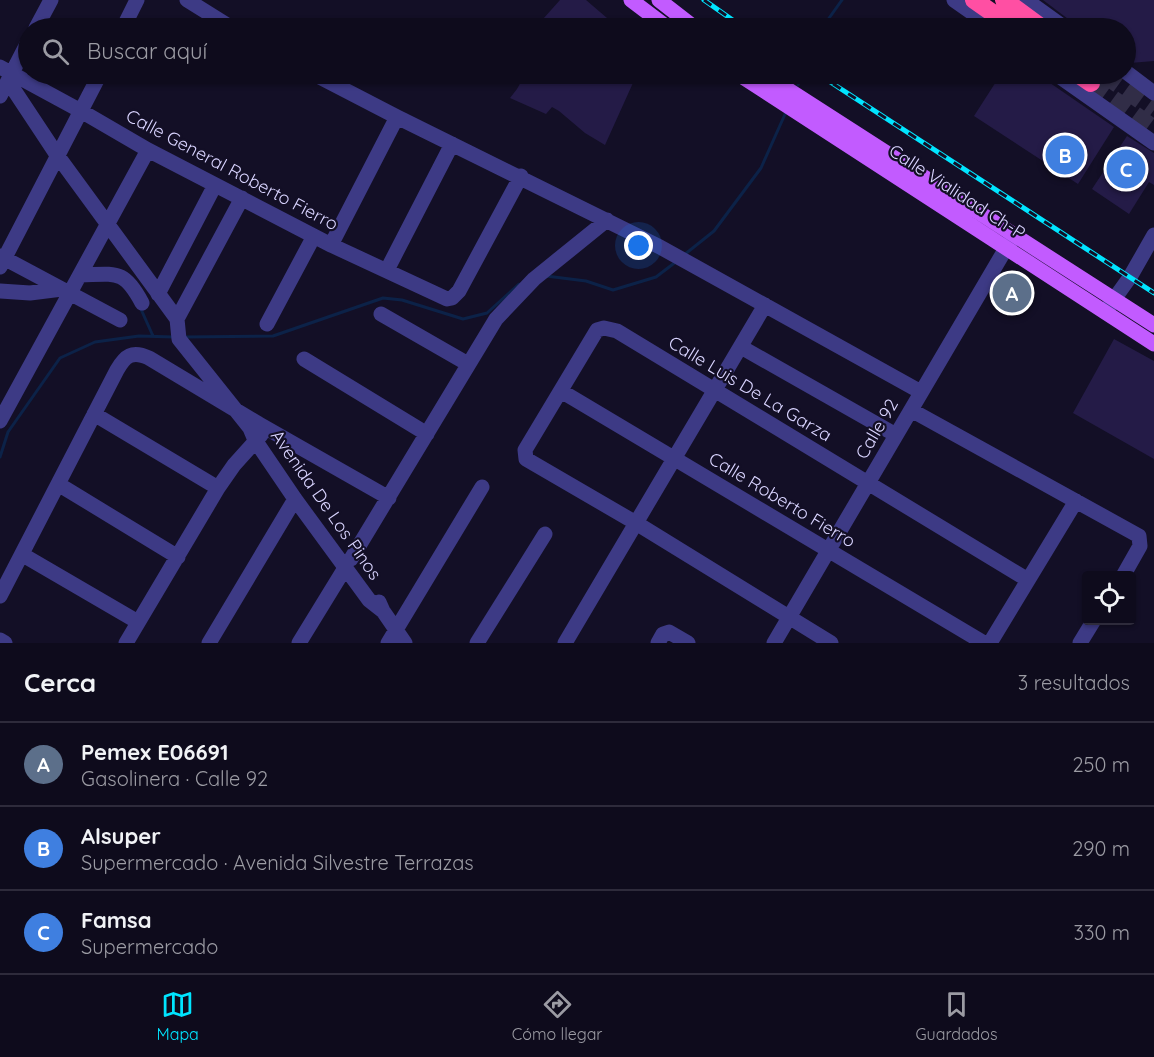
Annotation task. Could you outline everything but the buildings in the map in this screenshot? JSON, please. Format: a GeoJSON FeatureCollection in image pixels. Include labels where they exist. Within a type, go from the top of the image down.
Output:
{"type":"FeatureCollection","features":[{"type":"Feature","properties":{"kind":"highway"},"geometry":{"type":"LineString","coordinates":[[974,0],[1000,18]]}},
{"type":"Feature","properties":{"kind":"highway"},"geometry":{"type":"LineString","coordinates":[[1004,0],[1028,18]]}},
{"type":"Feature","properties":{"kind":"main road"},"geometry":{"type":"LineString","coordinates":[[631,0],[655,18]]}},
{"type":"Feature","properties":{"kind":"main road"},"geometry":{"type":"LineString","coordinates":[[659,0],[682,18]]}},
{"type":"Feature","properties":{"kind":"main road","name":"Calle Vialidad Ch-P"},"geometry":{"type":"LineString","coordinates":[[754,84],[1010,241]]}},
{"type":"Feature","properties":{"kind":"main road","name":"Calle Vialidad Ch-P"},"geometry":{"type":"LineString","coordinates":[[779,84],[1010,241],[1109,305],[1154,326]]}},
{"type":"Feature","properties":{"kind":"main road","name":"Calle Vialidad Ch-P"},"geometry":{"type":"LineString","coordinates":[[1109,305],[1154,344]]}},
{"type":"Feature","properties":{"kind":"street"},"geometry":{"type":"LineString","coordinates":[[41,18],[51,0]]}},
{"type":"Feature","properties":{"kind":"street"},"geometry":{"type":"LineString","coordinates":[[128,18],[137,0]]}},
{"type":"Feature","properties":{"kind":"street"},"geometry":{"type":"LineString","coordinates":[[187,0],[216,18]]}},
{"type":"Feature","properties":{"kind":"street"},"geometry":{"type":"LineString","coordinates":[[954,0],[980,18]]}},
{"type":"Feature","properties":{"kind":"street"},"geometry":{"type":"LineString","coordinates":[[1026,0],[1051,18]]}},
{"type":"Feature","properties":{"kind":"street"},"geometry":{"type":"LineString","coordinates":[[0,96],[6,74],[18,57]]}},
{"type":"Feature","properties":{"kind":"street"},"geometry":{"type":"LineString","coordinates":[[6,74],[57,155],[177,319],[179,339],[238,412],[258,433],[389,498]]}},
{"type":"Feature","properties":{"kind":"street"},"geometry":{"type":"LineString","coordinates":[[1136,80],[1154,93]]}},
{"type":"Feature","properties":{"kind":"street","name":"Calle General Roberto Fierro"},"geometry":{"type":"LineString","coordinates":[[26,84],[332,245],[449,299],[459,291],[521,176]]}},
{"type":"Feature","properties":{"kind":"street"},"geometry":{"type":"LineString","coordinates":[[95,84],[1,261],[66,291],[120,320]]}},
{"type":"Feature","properties":{"kind":"street"},"geometry":{"type":"LineString","coordinates":[[333,84],[660,246],[921,393]]}},
{"type":"Feature","properties":{"kind":"street"},"geometry":{"type":"LineString","coordinates":[[1070,84],[1154,143]]}},
{"type":"Feature","properties":{"kind":"street"},"geometry":{"type":"LineString","coordinates":[[332,245],[396,117]]}},
{"type":"Feature","properties":{"kind":"street"},"geometry":{"type":"LineString","coordinates":[[387,270],[452,144]]}},
{"type":"Feature","properties":{"kind":"street"},"geometry":{"type":"LineString","coordinates":[[0,421],[66,291],[81,275],[148,150]]}},
{"type":"Feature","properties":{"kind":"street"},"geometry":{"type":"LineString","coordinates":[[158,294],[215,185]]}},
{"type":"Feature","properties":{"kind":"street"},"geometry":{"type":"LineString","coordinates":[[177,319],[242,198]]}},
{"type":"Feature","properties":{"kind":"street"},"geometry":{"type":"LineString","coordinates":[[299,643],[496,319],[534,279],[608,220]]}},
{"type":"Feature","properties":{"kind":"street"},"geometry":{"type":"LineString","coordinates":[[1109,305],[1130,277],[1154,235]]}},
{"type":"Feature","properties":{"kind":"street"},"geometry":{"type":"LineString","coordinates":[[267,324],[315,236]]}},
{"type":"Feature","properties":{"kind":"street","name":"Calle 92"},"geometry":{"type":"LineString","coordinates":[[774,643],[1010,241]]}},
{"type":"Feature","properties":{"kind":"street"},"geometry":{"type":"LineString","coordinates":[[81,275],[122,277],[132,285],[142,303]]}},
{"type":"Feature","properties":{"kind":"street"},"geometry":{"type":"LineString","coordinates":[[0,291],[30,293],[66,291]]}},
{"type":"Feature","properties":{"kind":"street"},"geometry":{"type":"LineString","coordinates":[[565,643],[765,306]]}},
{"type":"Feature","properties":{"kind":"street"},"geometry":{"type":"LineString","coordinates":[[381,314],[468,364]]}},
{"type":"Feature","properties":{"kind":"street","name":"Calle Luis De La Garza"},"geometry":{"type":"LineString","coordinates":[[561,391],[597,330],[604,328],[617,331],[1029,580]]}},
{"type":"Feature","properties":{"kind":"street"},"geometry":{"type":"LineString","coordinates":[[741,347],[896,435]]}},
{"type":"Feature","properties":{"kind":"street"},"geometry":{"type":"LineString","coordinates":[[0,596],[117,370],[126,357],[136,353],[149,358],[238,412]]}},
{"type":"Feature","properties":{"kind":"street"},"geometry":{"type":"LineString","coordinates":[[304,359],[427,434]]}},
{"type":"Feature","properties":{"kind":"street"},"geometry":{"type":"LineString","coordinates":[[561,391],[524,453],[528,462],[636,523],[831,643]]}},
{"type":"Feature","properties":{"kind":"street","name":"Calle Roberto Fierro"},"geometry":{"type":"LineString","coordinates":[[561,391],[984,643]]}},
{"type":"Feature","properties":{"kind":"street"},"geometry":{"type":"LineString","coordinates":[[911,410],[1139,536],[1140,546],[1126,571]]}},
{"type":"Feature","properties":{"kind":"street"},"geometry":{"type":"LineString","coordinates":[[94,414],[218,488]]}},
{"type":"Feature","properties":{"kind":"street"},"geometry":{"type":"LineString","coordinates":[[126,643],[218,488],[258,433]]}},
{"type":"Feature","properties":{"kind":"street","name":"Avenida De Los Pinos"},"geometry":{"type":"LineString","coordinates":[[258,433],[295,499],[348,563]]}},
{"type":"Feature","properties":{"kind":"street","name":"Avenida De Los Pinos"},"geometry":{"type":"LineString","coordinates":[[258,433],[348,563],[369,600],[383,612],[396,639]]}},
{"type":"Feature","properties":{"kind":"street"},"geometry":{"type":"LineString","coordinates":[[58,483],[178,557]]}},
{"type":"Feature","properties":{"kind":"street"},"geometry":{"type":"LineString","coordinates":[[396,639],[482,487]]}},
{"type":"Feature","properties":{"kind":"street"},"geometry":{"type":"LineString","coordinates":[[209,643],[295,499]]}},
{"type":"Feature","properties":{"kind":"street"},"geometry":{"type":"LineString","coordinates":[[990,643],[1076,501]]}},
{"type":"Feature","properties":{"kind":"street"},"geometry":{"type":"LineString","coordinates":[[477,643],[545,534]]}},
{"type":"Feature","properties":{"kind":"street"},"geometry":{"type":"LineString","coordinates":[[23,555],[138,622]]}},
{"type":"Feature","properties":{"kind":"street"},"geometry":{"type":"LineString","coordinates":[[1080,643],[1091,625]]}},
{"type":"Feature","properties":{"kind":"street"},"geometry":{"type":"LineString","coordinates":[[658,643],[663,634],[669,632],[688,643]]}},
{"type":"Feature","properties":{"kind":"street"},"geometry":{"type":"LineString","coordinates":[[0,640],[5,643]]}},
{"type":"Feature","properties":{"kind":"waterway"},"geometry":{"type":"LineString","coordinates":[[829,18],[842,0]]}},
{"type":"Feature","properties":{"kind":"waterway"},"geometry":{"type":"LineString","coordinates":[[684,255],[714,231],[761,168],[786,112]]}},
{"type":"Feature","properties":{"kind":"waterway"},"geometry":{"type":"LineString","coordinates":[[546,276],[586,281],[613,290],[656,277],[677,261]]}},
{"type":"Feature","properties":{"kind":"waterway"},"geometry":{"type":"LineString","coordinates":[[184,337],[273,336],[383,298],[402,300],[463,319],[487,313],[519,284]]}},
{"type":"Feature","properties":{"kind":"waterway"},"geometry":{"type":"LineString","coordinates":[[140,307],[153,336]]}},
{"type":"Feature","properties":{"kind":"waterway"},"geometry":{"type":"LineString","coordinates":[[0,457],[8,432],[60,358],[95,342],[139,336],[174,337]]}},
{"type":"Feature","properties":{"kind":"tunnel"},"geometry":{"type":"LineString","coordinates":[[1092,84],[1154,129]]}},
{"type":"Feature","properties":{"kind":"tunnel"},"geometry":{"type":"LineString","coordinates":[[1118,84],[1154,110]]}},
{"type":"Feature","properties":{"kind":"railway"},"geometry":{"type":"LineString","coordinates":[[704,0],[730,18]]}},
{"type":"Feature","properties":{"kind":"railway"},"geometry":{"type":"LineString","coordinates":[[833,84],[1154,293]]}},
{"type":"Feature","properties":{"kind":"place","name":"Alsuper"},"geometry":{"type":"Point","coordinates":[1065,155]}},
{"type":"Feature","properties":{"kind":"place","name":"Famsa"},"geometry":{"type":"Point","coordinates":[1126,169]}},
{"type":"Feature","properties":{"kind":"place","name":"Pemex E06691"},"geometry":{"type":"Point","coordinates":[1012,293]}}]}
